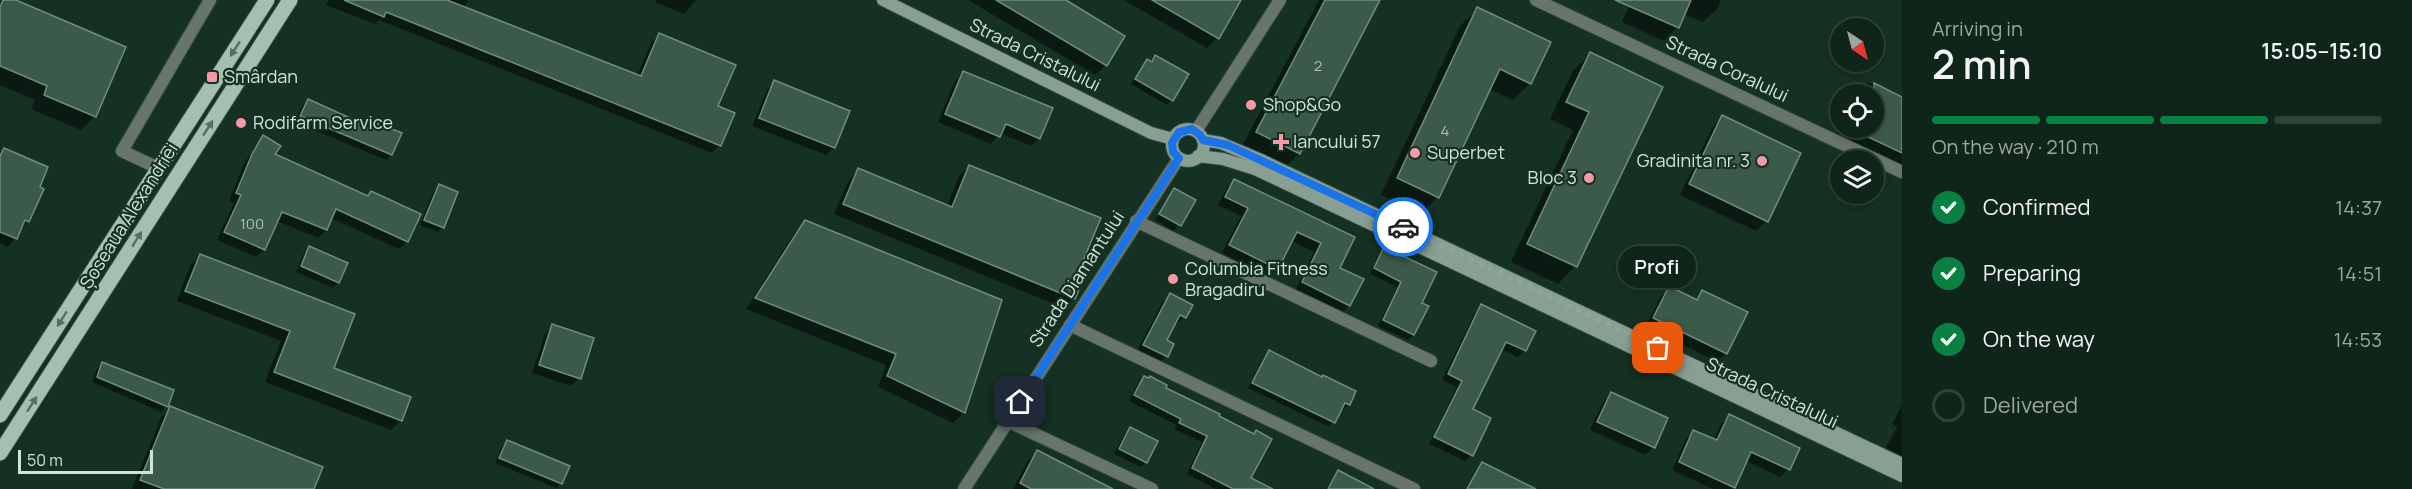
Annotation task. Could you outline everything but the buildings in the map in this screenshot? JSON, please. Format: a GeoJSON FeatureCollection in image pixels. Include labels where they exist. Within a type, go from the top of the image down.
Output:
{"type":"FeatureCollection","features":[{"type":"Feature","properties":{"kind":"main road","name":"Șoseaua Alexandriei"},"geometry":{"type":"LineString","coordinates":[[0,453],[290,0]]}},
{"type":"Feature","properties":{"kind":"main road","name":"Șoseaua Alexandriei"},"geometry":{"type":"LineString","coordinates":[[0,416],[266,1]]}},
{"type":"Feature","properties":{"kind":"street"},"geometry":{"type":"LineString","coordinates":[[158,168],[123,151],[210,0]]}},
{"type":"Feature","properties":{"kind":"street","name":"Strada Cristalului"},"geometry":{"type":"LineString","coordinates":[[883,0],[1151,133],[1173,139]]}},
{"type":"Feature","properties":{"kind":"street"},"geometry":{"type":"LineString","coordinates":[[1200,136],[1183,130],[1173,139],[1172,148],[1179,158],[1189,161],[1198,156],[1203,149],[1200,136],[1281,0]]}},
{"type":"Feature","properties":{"kind":"street","name":"Strada Coralului"},"geometry":{"type":"LineString","coordinates":[[1536,0],[1902,172]]}},
{"type":"Feature","properties":{"kind":"street","name":"Strada Cristalului"},"geometry":{"type":"LineString","coordinates":[[1200,136],[1245,152],[1902,476]]}},
{"type":"Feature","properties":{"kind":"street","name":"Strada Cristalului"},"geometry":{"type":"LineString","coordinates":[[1198,156],[1223,159],[1255,169],[1455,256],[1902,464]]}},
{"type":"Feature","properties":{"kind":"street","name":"Strada Diamantului"},"geometry":{"type":"LineString","coordinates":[[964,489],[1179,158]]}},
{"type":"Feature","properties":{"kind":"street"},"geometry":{"type":"LineString","coordinates":[[1136,221],[1431,361]]}},
{"type":"Feature","properties":{"kind":"street"},"geometry":{"type":"LineString","coordinates":[[1070,325],[1414,489]]}},
{"type":"Feature","properties":{"kind":"street"},"geometry":{"type":"LineString","coordinates":[[1007,421],[1152,489]]}},
{"type":"Feature","properties":{"kind":"way so far"},"geometry":{"type":"LineString","coordinates":[[1403,227],[1658,348]]}},
{"type":"Feature","properties":{"kind":"place","name":"Smârdan"},"geometry":{"type":"Point","coordinates":[212,77]}},
{"type":"Feature","properties":{"kind":"place","name":"Shop&Go"},"geometry":{"type":"Point","coordinates":[1251,105]}},
{"type":"Feature","properties":{"kind":"place","name":"Rodifarm Service"},"geometry":{"type":"Point","coordinates":[241,123]}},
{"type":"Feature","properties":{"kind":"place","name":"Iancului 57"},"geometry":{"type":"Point","coordinates":[1281,142]}},
{"type":"Feature","properties":{"kind":"place","name":"Superbet"},"geometry":{"type":"Point","coordinates":[1415,153]}},
{"type":"Feature","properties":{"kind":"place","name":"Gradinita nr. 3"},"geometry":{"type":"Point","coordinates":[1762,161]}},
{"type":"Feature","properties":{"kind":"place","name":"Bloc 3"},"geometry":{"type":"Point","coordinates":[1589,178]}},
{"type":"Feature","properties":{"kind":"place","name":"Columbia Fitness Bragadiru"},"geometry":{"type":"Point","coordinates":[1173,279]}},
{"type":"Feature","properties":{"kind":"place","name":"Profi"},"geometry":{"type":"Point","coordinates":[1658,348]}},
{"type":"Feature","properties":{"kind":"route"},"geometry":{"type":"LineString","coordinates":[[1020,402],[1179,158],[1173,152],[1172,143],[1175,135],[1183,130],[1192,129],[1203,140],[1228,145],[1403,227]]}}]}
